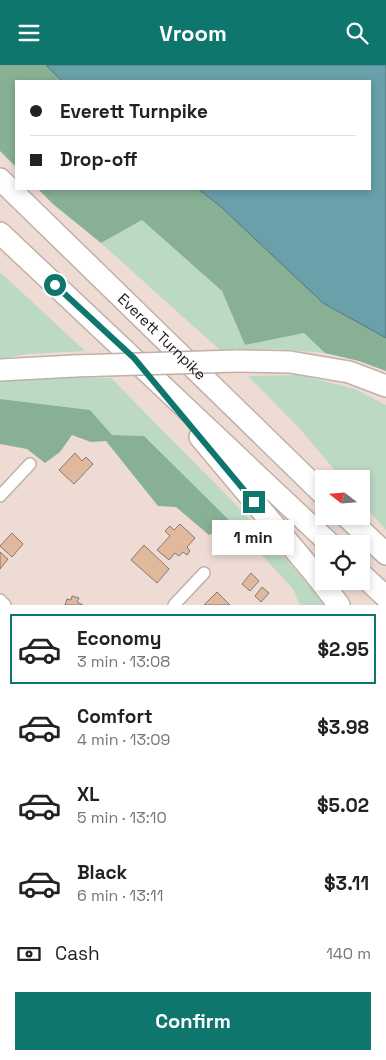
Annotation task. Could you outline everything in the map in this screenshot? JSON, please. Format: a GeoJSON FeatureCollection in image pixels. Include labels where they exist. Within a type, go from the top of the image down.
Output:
{"type":"FeatureCollection","features":[{"type":"Feature","properties":{"kind":"highway","name":"Everett Turnpike"},"geometry":{"type":"LineString","coordinates":[[0,179],[315,486]]}},
{"type":"Feature","properties":{"kind":"highway"},"geometry":{"type":"LineString","coordinates":[[0,235],[134,358],[321,535]]}},
{"type":"Feature","properties":{"kind":"highway"},"geometry":{"type":"LineString","coordinates":[[134,358],[315,574],[338,605]]}},
{"type":"Feature","properties":{"kind":"highway"},"geometry":{"type":"LineString","coordinates":[[0,370],[74,365],[236,361],[290,362],[348,372],[386,386]]}},
{"type":"Feature","properties":{"kind":"highway"},"geometry":{"type":"LineString","coordinates":[[355,525],[386,554]]}},
{"type":"Feature","properties":{"kind":"highway"},"geometry":{"type":"LineString","coordinates":[[370,582],[386,597]]}},
{"type":"Feature","properties":{"kind":"street"},"geometry":{"type":"LineString","coordinates":[[0,496],[30,464]]}},
{"type":"Feature","properties":{"kind":"street"},"geometry":{"type":"LineString","coordinates":[[174,605],[204,573]]}},
{"type":"Feature","properties":{"kind":"street"},"geometry":{"type":"LineString","coordinates":[[0,600],[5,605]]}},
{"type":"Feature","properties":{"kind":"green space"},"geometry":{"type":"Polygon","coordinates":[[[0,65],[46,65],[61,80],[15,80],[15,166],[0,151],[0,65]]]}},
{"type":"Feature","properties":{"kind":"green space"},"geometry":{"type":"Polygon","coordinates":[[[39,190],[199,190],[220,206],[323,303],[386,338],[386,371],[359,361],[325,353],[304,333],[245,345],[222,291],[142,220],[101,243],[53,204],[39,190]]]}},
{"type":"Feature","properties":{"kind":"green space"},"geometry":{"type":"Polygon","coordinates":[[[142,220],[222,291],[245,345],[304,333],[325,353],[275,349],[221,351],[101,243],[142,220]]]}},
{"type":"Feature","properties":{"kind":"green space"},"geometry":{"type":"Polygon","coordinates":[[[0,272],[85,351],[27,354],[0,359],[0,272]]]}},
{"type":"Feature","properties":{"kind":"green space"},"geometry":{"type":"Polygon","coordinates":[[[299,375],[355,389],[386,405],[386,530],[370,512],[370,470],[334,470],[301,430],[248,376],[299,375]]]}},
{"type":"Feature","properties":{"kind":"green space"},"geometry":{"type":"Polygon","coordinates":[[[22,377],[111,378],[246,515],[327,605],[300,605],[293,589],[231,522],[144,436],[112,435],[90,410],[0,399],[0,380],[22,377]]]}},
{"type":"Feature","properties":{"kind":"green space"},"geometry":{"type":"Polygon","coordinates":[[[0,399],[90,410],[112,435],[144,436],[231,522],[209,535],[176,507],[158,506],[106,441],[91,442],[72,435],[60,452],[45,463],[27,449],[0,444],[0,399]]]}},
{"type":"Feature","properties":{"kind":"water"},"geometry":{"type":"Polygon","coordinates":[[[46,65],[386,65],[386,338],[323,303],[220,206],[199,190],[371,190],[371,80],[61,80],[46,65]]]}},
{"type":"Feature","properties":{"kind":"building"},"geometry":{"type":"Polygon","coordinates":[[[75,453],[82,461],[86,457],[93,464],[74,484],[59,470],[75,453]]]}},
{"type":"Feature","properties":{"kind":"building"},"geometry":{"type":"Polygon","coordinates":[[[180,524],[195,538],[187,547],[190,551],[187,555],[183,552],[179,556],[175,553],[169,560],[157,550],[170,536],[165,531],[170,526],[174,530],[180,524]]]}},
{"type":"Feature","properties":{"kind":"building"},"geometry":{"type":"Polygon","coordinates":[[[12,533],[23,544],[12,557],[0,546],[12,533]]]}},
{"type":"Feature","properties":{"kind":"building"},"geometry":{"type":"Polygon","coordinates":[[[144,545],[169,569],[157,583],[131,560],[144,545]]]}},
{"type":"Feature","properties":{"kind":"building"},"geometry":{"type":"Polygon","coordinates":[[[0,552],[8,559],[0,569],[0,552]]]}},
{"type":"Feature","properties":{"kind":"building"},"geometry":{"type":"Polygon","coordinates":[[[251,573],[259,581],[250,591],[242,584],[251,573]]]}},
{"type":"Feature","properties":{"kind":"building"},"geometry":{"type":"Polygon","coordinates":[[[262,587],[269,593],[261,602],[255,596],[262,587]]]}},
{"type":"Feature","properties":{"kind":"building"},"geometry":{"type":"Polygon","coordinates":[[[217,592],[230,605],[204,605],[217,592]]]}},
{"type":"Feature","properties":{"kind":"building"},"geometry":{"type":"Polygon","coordinates":[[[72,596],[79,598],[77,602],[83,605],[65,605],[67,599],[71,600],[72,596]]]}},
{"type":"Feature","properties":{"kind":"route"},"geometry":{"type":"LineString","coordinates":[[55,285],[134,358],[254,502]]}}]}
